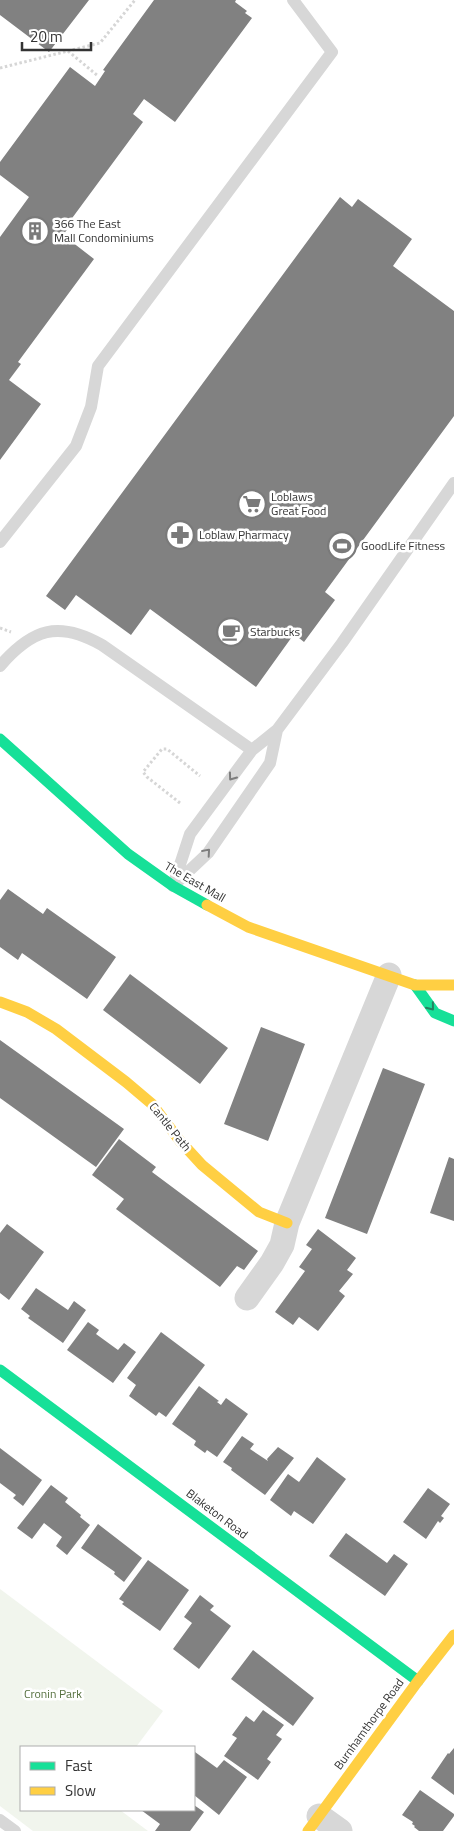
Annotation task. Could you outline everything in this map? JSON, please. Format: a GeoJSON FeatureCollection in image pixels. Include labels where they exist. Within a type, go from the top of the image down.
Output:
{"type":"FeatureCollection","features":[{"type":"Feature","properties":{"kind":"street","name":"The East Mall"},"geometry":{"type":"LineString","coordinates":[[0,739],[128,854],[173,886],[248,927],[415,985],[454,985]]}},
{"type":"Feature","properties":{"kind":"street"},"geometry":{"type":"LineString","coordinates":[[247,1298],[272,1263],[282,1245],[288,1223],[389,975]]}},
{"type":"Feature","properties":{"kind":"street"},"geometry":{"type":"LineString","coordinates":[[415,985],[435,1013],[454,1021]]}},
{"type":"Feature","properties":{"kind":"street","name":"Cantle Path"},"geometry":{"type":"LineString","coordinates":[[0,1002],[27,1012],[56,1029],[126,1082],[152,1104],[180,1142],[202,1165],[259,1212],[288,1223]]}},
{"type":"Feature","properties":{"kind":"street","name":"Blaketon Road"},"geometry":{"type":"LineString","coordinates":[[0,1370],[418,1680]]}},
{"type":"Feature","properties":{"kind":"street","name":"Burnhamthorpe Road"},"geometry":{"type":"LineString","coordinates":[[314,1824],[418,1680],[454,1635]]}},
{"type":"Feature","properties":{"kind":"street"},"geometry":{"type":"LineString","coordinates":[[314,1824],[340,1831]]}},
{"type":"Feature","properties":{"kind":"lane"},"geometry":{"type":"LineString","coordinates":[[0,542],[76,446],[91,407],[98,366],[332,52],[292,0]]}},
{"type":"Feature","properties":{"kind":"lane"},"geometry":{"type":"LineString","coordinates":[[173,886],[190,834],[252,750],[278,730],[454,484]]}},
{"type":"Feature","properties":{"kind":"lane"},"geometry":{"type":"LineString","coordinates":[[0,666],[22,643],[37,635],[54,631],[78,634],[102,646],[252,750]]}},
{"type":"Feature","properties":{"kind":"lane"},"geometry":{"type":"LineString","coordinates":[[173,886],[208,853],[270,763],[278,730]]}},
{"type":"Feature","properties":{"kind":"lane"},"geometry":{"type":"LineString","coordinates":[[0,1820],[15,1831]]}},
{"type":"Feature","properties":{"kind":"path"},"geometry":{"type":"LineString","coordinates":[[0,68],[100,43],[135,0]]}},
{"type":"Feature","properties":{"kind":"path"},"geometry":{"type":"LineString","coordinates":[[68,51],[98,76]]}},
{"type":"Feature","properties":{"kind":"path"},"geometry":{"type":"LineString","coordinates":[[180,804],[143,772],[162,749],[167,749],[200,776]]}},
{"type":"Feature","properties":{"kind":"green space","name":"Cronin Park"},"geometry":{"type":"Polygon","coordinates":[[[0,1589],[163,1711],[137,1746],[20,1746],[20,1811],[121,1811],[148,1831],[33,1831],[0,1806],[0,1589]]]}},
{"type":"Feature","properties":{"kind":"building"},"geometry":{"type":"Polygon","coordinates":[[[0,0],[89,0],[49,52],[0,15],[0,0]]]}},
{"type":"Feature","properties":{"kind":"building","name":"366 The East Mall Condominiums"},"geometry":{"type":"Polygon","coordinates":[[[154,0],[236,0],[235,2],[247,11],[245,13],[252,18],[175,122],[144,99],[133,114],[143,122],[67,225],[69,227],[63,235],[94,259],[18,362],[21,364],[9,380],[41,404],[0,460],[0,237],[29,197],[0,175],[0,162],[70,67],[95,86],[105,71],[103,70],[154,0]]]}},
{"type":"Feature","properties":{"kind":"building","name":"Loblaws Great Food"},"geometry":{"type":"Polygon","coordinates":[[[340,197],[352,207],[358,199],[412,239],[393,266],[454,311],[454,416],[325,592],[335,600],[304,642],[294,634],[256,687],[150,609],[131,635],[76,595],[65,610],[46,596],[340,197]]]}},
{"type":"Feature","properties":{"kind":"building"},"geometry":{"type":"Polygon","coordinates":[[[8,889],[43,914],[47,908],[116,957],[87,999],[22,953],[18,960],[0,947],[0,900],[8,889]]]}},
{"type":"Feature","properties":{"kind":"building"},"geometry":{"type":"Polygon","coordinates":[[[130,974],[228,1048],[200,1084],[103,1010],[130,974]]]}},
{"type":"Feature","properties":{"kind":"building"},"geometry":{"type":"Polygon","coordinates":[[[261,1027],[305,1044],[268,1141],[224,1124],[261,1027]]]}},
{"type":"Feature","properties":{"kind":"building"},"geometry":{"type":"Polygon","coordinates":[[[0,1040],[124,1129],[96,1167],[0,1098],[0,1040]]]}},
{"type":"Feature","properties":{"kind":"building"},"geometry":{"type":"Polygon","coordinates":[[[383,1068],[425,1084],[367,1234],[325,1218],[383,1068]]]}},
{"type":"Feature","properties":{"kind":"building"},"geometry":{"type":"Polygon","coordinates":[[[119,1139],[156,1167],[152,1172],[258,1251],[244,1270],[237,1266],[220,1287],[116,1209],[124,1199],[92,1175],[119,1139]]]}},
{"type":"Feature","properties":{"kind":"building"},"geometry":{"type":"Polygon","coordinates":[[[449,1157],[454,1159],[454,1221],[430,1213],[449,1157]]]}},
{"type":"Feature","properties":{"kind":"building"},"geometry":{"type":"Polygon","coordinates":[[[7,1224],[44,1252],[9,1300],[0,1293],[0,1233],[7,1224]]]}},
{"type":"Feature","properties":{"kind":"building"},"geometry":{"type":"Polygon","coordinates":[[[318,1229],[356,1258],[347,1270],[353,1274],[339,1291],[345,1296],[318,1331],[299,1317],[293,1325],[275,1312],[305,1271],[299,1267],[312,1249],[306,1245],[318,1229]]]}},
{"type":"Feature","properties":{"kind":"building"},"geometry":{"type":"Polygon","coordinates":[[[36,1288],[68,1310],[74,1301],[86,1310],[63,1343],[28,1318],[30,1316],[21,1309],[36,1288]]]}},
{"type":"Feature","properties":{"kind":"building"},"geometry":{"type":"Polygon","coordinates":[[[88,1322],[99,1330],[96,1334],[118,1350],[124,1343],[136,1352],[113,1383],[67,1350],[88,1322]]]}},
{"type":"Feature","properties":{"kind":"building"},"geometry":{"type":"Polygon","coordinates":[[[161,1332],[205,1365],[166,1417],[159,1412],[156,1416],[129,1396],[136,1385],[127,1378],[161,1332]]]}},
{"type":"Feature","properties":{"kind":"building"},"geometry":{"type":"Polygon","coordinates":[[[199,1386],[219,1401],[217,1402],[221,1405],[226,1398],[248,1414],[217,1457],[207,1450],[205,1453],[194,1445],[196,1441],[172,1424],[199,1386]]]}},
{"type":"Feature","properties":{"kind":"building"},"geometry":{"type":"Polygon","coordinates":[[[242,1436],[254,1444],[250,1449],[268,1461],[267,1459],[278,1447],[294,1458],[265,1495],[223,1462],[242,1436]]]}},
{"type":"Feature","properties":{"kind":"building"},"geometry":{"type":"Polygon","coordinates":[[[0,1448],[42,1480],[23,1506],[13,1498],[16,1495],[0,1483],[0,1448]]]}},
{"type":"Feature","properties":{"kind":"building"},"geometry":{"type":"Polygon","coordinates":[[[317,1457],[346,1479],[313,1524],[294,1511],[291,1516],[270,1500],[288,1474],[299,1482],[317,1457]]]}},
{"type":"Feature","properties":{"kind":"building"},"geometry":{"type":"Polygon","coordinates":[[[51,1485],[68,1498],[65,1502],[90,1525],[67,1555],[56,1546],[62,1537],[44,1523],[32,1539],[17,1528],[51,1485]]]}},
{"type":"Feature","properties":{"kind":"building"},"geometry":{"type":"Polygon","coordinates":[[[428,1488],[450,1504],[441,1516],[444,1518],[440,1523],[438,1521],[426,1539],[403,1522],[428,1488]]]}},
{"type":"Feature","properties":{"kind":"building"},"geometry":{"type":"Polygon","coordinates":[[[98,1524],[142,1558],[124,1582],[114,1574],[115,1572],[81,1548],[98,1524]]]}},
{"type":"Feature","properties":{"kind":"building"},"geometry":{"type":"Polygon","coordinates":[[[346,1533],[387,1563],[394,1554],[408,1564],[385,1596],[329,1556],[346,1533]]]}},
{"type":"Feature","properties":{"kind":"building"},"geometry":{"type":"Polygon","coordinates":[[[148,1560],[189,1590],[160,1631],[122,1604],[124,1602],[119,1599],[148,1560]]]}},
{"type":"Feature","properties":{"kind":"building"},"geometry":{"type":"Polygon","coordinates":[[[200,1595],[214,1606],[210,1610],[231,1626],[199,1669],[173,1649],[192,1623],[184,1617],[200,1595]]]}},
{"type":"Feature","properties":{"kind":"building"},"geometry":{"type":"Polygon","coordinates":[[[253,1650],[314,1698],[293,1726],[231,1679],[253,1650]]]}},
{"type":"Feature","properties":{"kind":"building"},"geometry":{"type":"Polygon","coordinates":[[[263,1710],[284,1725],[276,1735],[282,1739],[267,1759],[271,1762],[258,1780],[224,1756],[237,1738],[232,1735],[246,1716],[254,1722],[263,1710]]]}},
{"type":"Feature","properties":{"kind":"building"},"geometry":{"type":"Polygon","coordinates":[[[454,1748],[454,1795],[431,1778],[448,1753],[454,1748]]]}},
{"type":"Feature","properties":{"kind":"building"},"geometry":{"type":"Polygon","coordinates":[[[195,1752],[217,1768],[224,1760],[247,1777],[219,1815],[195,1796],[195,1752]]]}},
{"type":"Feature","properties":{"kind":"building"},"geometry":{"type":"Polygon","coordinates":[[[420,1790],[454,1814],[443,1831],[419,1831],[412,1824],[413,1822],[402,1815],[420,1790]]]}},
{"type":"Feature","properties":{"kind":"building"},"geometry":{"type":"Polygon","coordinates":[[[195,1806],[204,1812],[190,1831],[155,1831],[160,1824],[142,1811],[195,1811],[195,1806]]]}},
{"type":"Feature","properties":{"kind":"traffic: fast"},"geometry":{"type":"LineString","coordinates":[[0,739],[128,854],[173,886],[207,905]]}},
{"type":"Feature","properties":{"kind":"traffic: fast"},"geometry":{"type":"LineString","coordinates":[[415,985],[435,1013],[454,1021]]}},
{"type":"Feature","properties":{"kind":"traffic: fast"},"geometry":{"type":"LineString","coordinates":[[0,1370],[418,1681]]}},
{"type":"Feature","properties":{"kind":"traffic: slow"},"geometry":{"type":"LineString","coordinates":[[207,905],[248,927],[415,985],[454,985]]}},
{"type":"Feature","properties":{"kind":"traffic: slow"},"geometry":{"type":"LineString","coordinates":[[0,1002],[27,1012],[56,1029],[126,1082],[152,1104],[180,1141],[202,1165],[259,1212],[287,1223]]}},
{"type":"Feature","properties":{"kind":"traffic: slow"},"geometry":{"type":"LineString","coordinates":[[308,1831],[454,1635]]}},
{"type":"Feature","properties":{"kind":"place","name":"366 The East Mall Condominiums"},"geometry":{"type":"Point","coordinates":[35,231]}},
{"type":"Feature","properties":{"kind":"place","name":"Loblaws Great Food"},"geometry":{"type":"Point","coordinates":[252,504]}},
{"type":"Feature","properties":{"kind":"place","name":"Loblaw Pharmacy"},"geometry":{"type":"Point","coordinates":[180,535]}},
{"type":"Feature","properties":{"kind":"place","name":"GoodLife Fitness"},"geometry":{"type":"Point","coordinates":[342,546]}},
{"type":"Feature","properties":{"kind":"place","name":"Starbucks"},"geometry":{"type":"Point","coordinates":[231,632]}}]}
